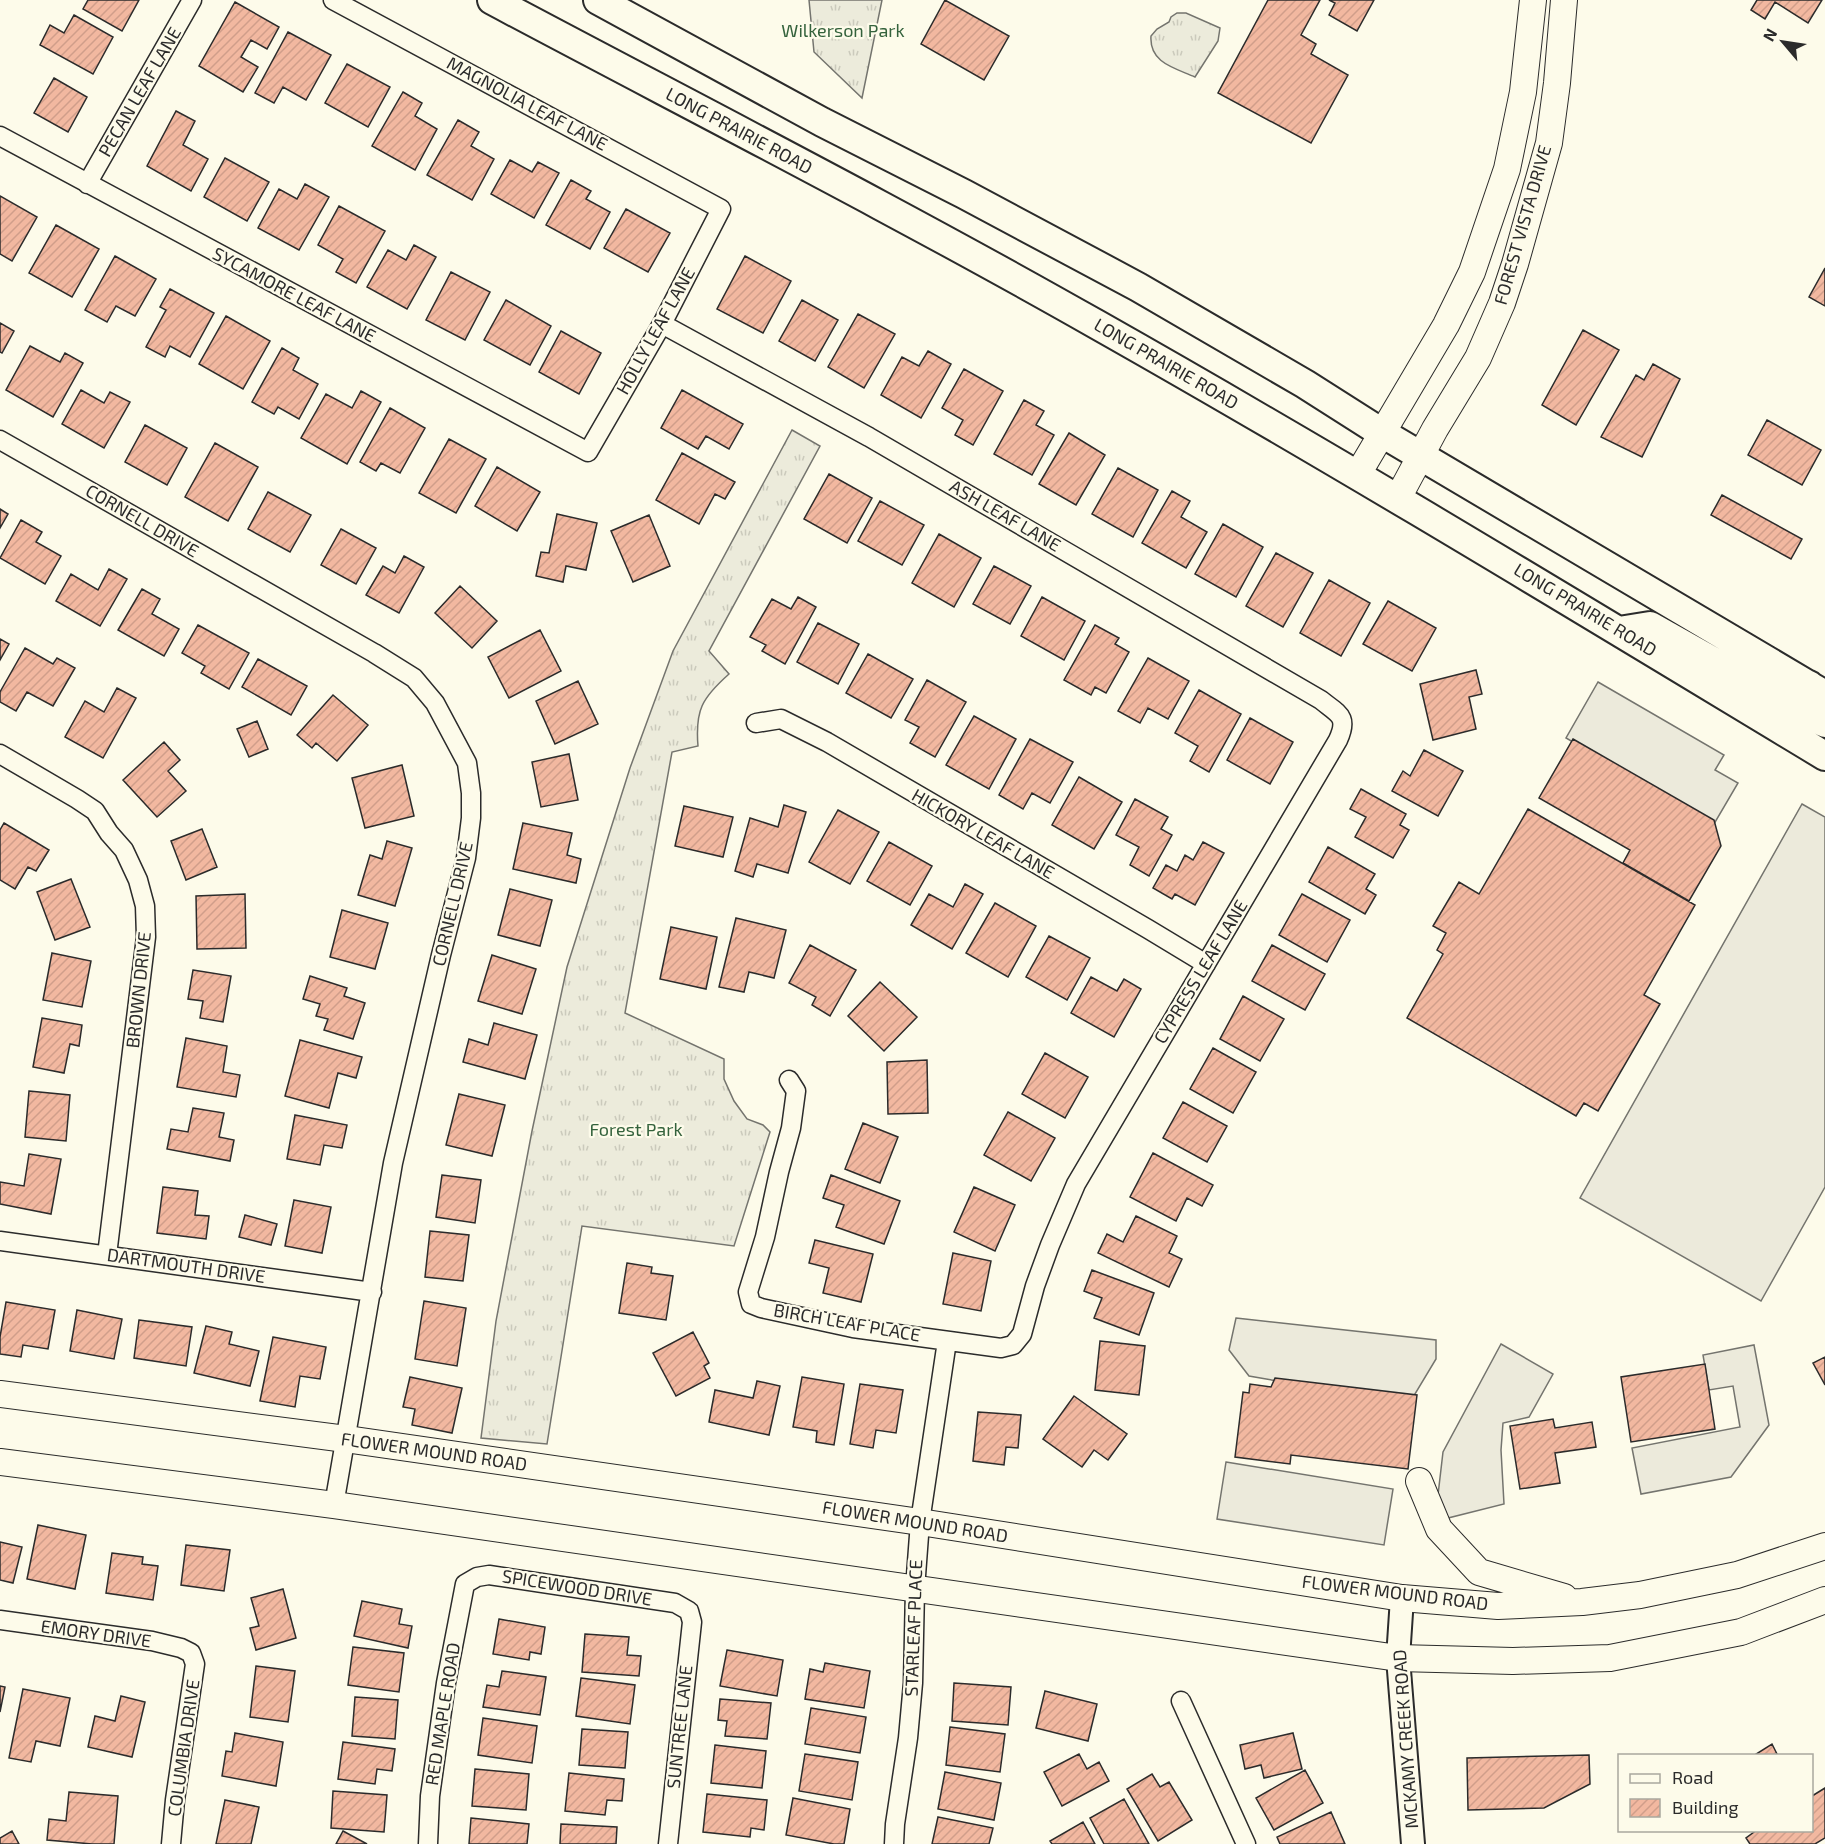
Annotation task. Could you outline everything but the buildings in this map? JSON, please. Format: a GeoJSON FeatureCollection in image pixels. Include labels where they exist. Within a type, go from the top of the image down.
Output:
{"type":"FeatureCollection","features":[{"type":"Feature","properties":{"kind":"main road","name":"LONG PRAIRIE ROAD"},"geometry":{"type":"LineString","coordinates":[[492,0],[1093,322],[1358,474],[1825,756]]}},
{"type":"Feature","properties":{"kind":"main road"},"geometry":{"type":"LineString","coordinates":[[598,0],[822,122],[964,194],[1138,287],[1305,384],[1382,433],[1817,690]]}},
{"type":"Feature","properties":{"kind":"main road","name":"FOREST VISTA DRIVE"},"geometry":{"type":"LineString","coordinates":[[1358,474],[1446,325],[1472,272],[1507,169],[1523,92],[1533,0]]}},
{"type":"Feature","properties":{"kind":"main road","name":"FOREST VISTA DRIVE"},"geometry":{"type":"LineString","coordinates":[[1398,498],[1434,429],[1478,358],[1502,303],[1515,264],[1549,143],[1564,0]]}},
{"type":"Feature","properties":{"kind":"main road"},"geometry":{"type":"LineString","coordinates":[[1619,631],[1650,626],[1755,686],[1771,691],[1817,690]]}},
{"type":"Feature","properties":{"kind":"main road"},"geometry":{"type":"LineString","coordinates":[[1764,719],[1791,709],[1805,712],[1825,723]]}},
{"type":"Feature","properties":{"kind":"main road","name":"FLOWER MOUND ROAD"},"geometry":{"type":"LineString","coordinates":[[0,1394],[346,1439],[920,1522],[1402,1598],[1498,1606],[1582,1602],[1640,1595],[1737,1575],[1825,1546]]}},
{"type":"Feature","properties":{"kind":"main road"},"geometry":{"type":"LineString","coordinates":[[0,1462],[334,1505],[1398,1658],[1513,1661],[1610,1658],[1741,1632],[1825,1600]]}},
{"type":"Feature","properties":{"kind":"main road"},"geometry":{"type":"LineString","coordinates":[[1419,1481],[1439,1529],[1479,1572],[1582,1602]]}},
{"type":"Feature","properties":{"kind":"street","name":"PECAN LEAF LANE"},"geometry":{"type":"LineString","coordinates":[[87,184],[192,0]]}},
{"type":"Feature","properties":{"kind":"street","name":"MAGNOLIA LEAF LANE"},"geometry":{"type":"LineString","coordinates":[[333,0],[721,208]]}},
{"type":"Feature","properties":{"kind":"street","name":"SYCAMORE LEAF LANE"},"geometry":{"type":"LineString","coordinates":[[0,136],[588,452]]}},
{"type":"Feature","properties":{"kind":"street","name":"HOLLY LEAF LANE"},"geometry":{"type":"LineString","coordinates":[[588,452],[662,324],[721,208]]}},
{"type":"Feature","properties":{"kind":"street","name":"ASH LEAF LANE"},"geometry":{"type":"LineString","coordinates":[[662,324],[889,449],[1321,700],[1341,717]]}},
{"type":"Feature","properties":{"kind":"street","name":"CORNELL DRIVE"},"geometry":{"type":"LineString","coordinates":[[0,440],[414,678],[435,703],[467,763],[471,793],[471,818],[466,858],[407,1096],[393,1163],[334,1505]]}},
{"type":"Feature","properties":{"kind":"street","name":"CYPRESS LEAF LANE"},"geometry":{"type":"LineString","coordinates":[[1057,1227],[1076,1184],[1338,740],[1344,728],[1341,717]]}},
{"type":"Feature","properties":{"kind":"street","name":"HICKORY LEAF LANE"},"geometry":{"type":"LineString","coordinates":[[756,723],[781,719],[827,742],[1206,964]]}},
{"type":"Feature","properties":{"kind":"street","name":"BROWN DRIVE"},"geometry":{"type":"LineString","coordinates":[[0,754],[95,812],[124,850],[138,880],[145,906],[146,937],[107,1256]]}},
{"type":"Feature","properties":{"kind":"street","name":"BIRCH LEAF PLACE"},"geometry":{"type":"LineString","coordinates":[[789,1080],[796,1091],[791,1128],[765,1237],[748,1292],[751,1304],[853,1328],[1001,1348],[1013,1345],[1022,1334],[1035,1287],[1057,1227]]}},
{"type":"Feature","properties":{"kind":"street","name":"DARTMOUTH DRIVE"},"geometry":{"type":"LineString","coordinates":[[0,1241],[372,1292]]}},
{"type":"Feature","properties":{"kind":"street","name":"STARLEAF PLACE"},"geometry":{"type":"LineString","coordinates":[[894,1844],[913,1683],[915,1589],[920,1522],[947,1341]]}},
{"type":"Feature","properties":{"kind":"street","name":"SPICEWOOD DRIVE"},"geometry":{"type":"LineString","coordinates":[[465,1584],[477,1577],[489,1575],[675,1603],[689,1611]]}},
{"type":"Feature","properties":{"kind":"street","name":"RED MAPLE ROAD"},"geometry":{"type":"LineString","coordinates":[[428,1844],[430,1796],[446,1683],[465,1584]]}},
{"type":"Feature","properties":{"kind":"street","name":"MCKAMY CREEK ROAD"},"geometry":{"type":"LineString","coordinates":[[1402,1598],[1398,1658],[1413,1844]]}},
{"type":"Feature","properties":{"kind":"street","name":"SUNTREE LANE"},"geometry":{"type":"LineString","coordinates":[[668,1844],[692,1622],[689,1611]]}},
{"type":"Feature","properties":{"kind":"street","name":"EMORY DRIVE"},"geometry":{"type":"LineString","coordinates":[[0,1620],[152,1641],[181,1648],[191,1653]]}},
{"type":"Feature","properties":{"kind":"street","name":"COLUMBIA DRIVE"},"geometry":{"type":"LineString","coordinates":[[171,1844],[175,1800],[195,1664],[191,1653]]}},
{"type":"Feature","properties":{"kind":"street"},"geometry":{"type":"LineString","coordinates":[[1181,1701],[1243,1843]]}},
{"type":"Feature","properties":{"kind":"green space","name":"Wilkerson Park"},"geometry":{"type":"Polygon","coordinates":[[[809,0],[882,0],[862,98],[814,52],[809,0]]]}},
{"type":"Feature","properties":{"kind":"green space"},"geometry":{"type":"Polygon","coordinates":[[[1177,13],[1186,13],[1220,28],[1218,41],[1195,77],[1165,63],[1154,53],[1151,45],[1151,36],[1177,13]]]}},
{"type":"Feature","properties":{"kind":"green space","name":"Forest Park"},"geometry":{"type":"Polygon","coordinates":[[[792,430],[820,446],[709,651],[729,674],[712,690],[702,706],[698,723],[698,746],[672,752],[625,1013],[724,1059],[724,1079],[734,1101],[747,1119],[763,1125],[770,1132],[734,1246],[582,1226],[547,1444],[481,1438],[496,1321],[532,1131],[567,967],[630,768],[673,651],[792,430]]]}},
{"type":"Feature","properties":{"kind":"shaded area"},"geometry":{"type":"Polygon","coordinates":[[[1598,682],[1724,755],[1715,770],[1738,783],[1714,824],[1566,738],[1598,682]]]}},
{"type":"Feature","properties":{"kind":"shaded area"},"geometry":{"type":"Polygon","coordinates":[[[1802,804],[1825,817],[1825,1187],[1761,1301],[1580,1198],[1802,804]]]}},
{"type":"Feature","properties":{"kind":"shaded area"},"geometry":{"type":"Polygon","coordinates":[[[1236,1318],[1436,1340],[1436,1359],[1409,1404],[1249,1376],[1229,1350],[1236,1318]]]}},
{"type":"Feature","properties":{"kind":"shaded area"},"geometry":{"type":"Polygon","coordinates":[[[1501,1344],[1553,1374],[1529,1417],[1503,1423],[1501,1450],[1504,1504],[1444,1519],[1438,1495],[1443,1452],[1501,1344]]]}},
{"type":"Feature","properties":{"kind":"shaded area"},"geometry":{"type":"Polygon","coordinates":[[[1754,1345],[1769,1425],[1731,1477],[1641,1494],[1632,1448],[1740,1427],[1733,1386],[1709,1390],[1703,1355],[1754,1345]]]}},
{"type":"Feature","properties":{"kind":"shaded area"},"geometry":{"type":"Polygon","coordinates":[[[1226,1462],[1393,1489],[1384,1545],[1217,1519],[1226,1462]]]}}]}
